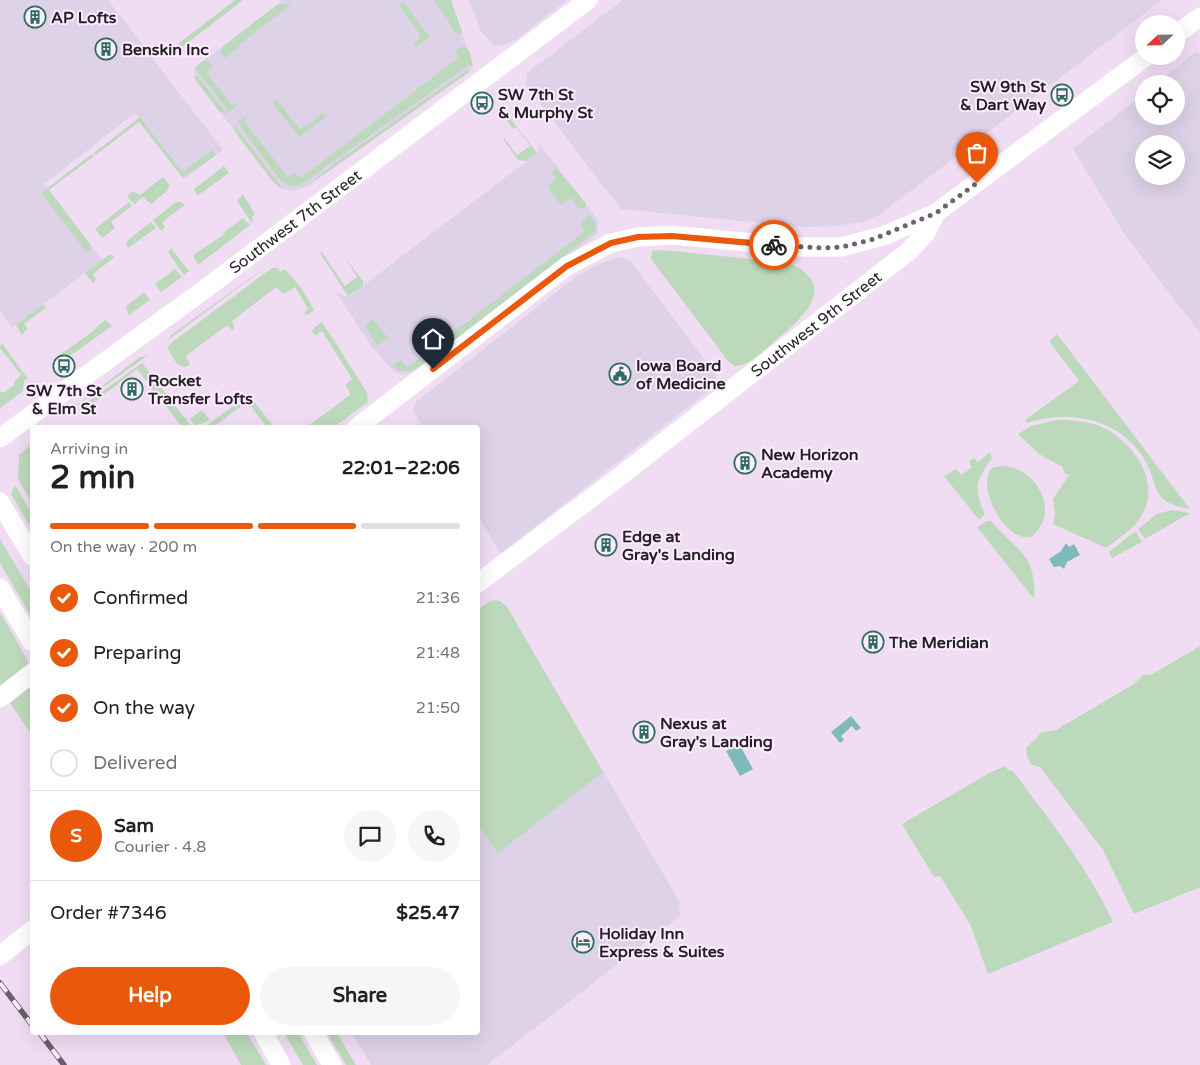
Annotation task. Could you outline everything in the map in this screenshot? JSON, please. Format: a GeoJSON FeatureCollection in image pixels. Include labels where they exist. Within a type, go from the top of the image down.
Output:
{"type":"FeatureCollection","features":[{"type":"Feature","properties":{"kind":"main road","name":"Southwest 7th Street"},"geometry":{"type":"LineString","coordinates":[[0,438],[204,288],[588,0]]}},
{"type":"Feature","properties":{"kind":"main road"},"geometry":{"type":"LineString","coordinates":[[1185,27],[1198,16]]}},
{"type":"Feature","properties":{"kind":"main road","name":"Southwest 9th Street"},"geometry":{"type":"LineString","coordinates":[[480,581],[910,251],[925,234],[936,213],[1135,65]]}},
{"type":"Feature","properties":{"kind":"main road"},"geometry":{"type":"LineString","coordinates":[[360,425],[567,266],[611,243],[638,237],[672,236],[798,247],[842,247],[886,235],[936,213]]}},
{"type":"Feature","properties":{"kind":"main road"},"geometry":{"type":"LineString","coordinates":[[0,502],[30,553]]}},
{"type":"Feature","properties":{"kind":"main road"},"geometry":{"type":"LineString","coordinates":[[0,588],[30,639]]}},
{"type":"Feature","properties":{"kind":"main road"},"geometry":{"type":"LineString","coordinates":[[0,698],[30,675]]}},
{"type":"Feature","properties":{"kind":"main road"},"geometry":{"type":"LineString","coordinates":[[0,956],[30,932]]}},
{"type":"Feature","properties":{"kind":"main road"},"geometry":{"type":"LineString","coordinates":[[265,1035],[281,1065]]}},
{"type":"Feature","properties":{"kind":"main road"},"geometry":{"type":"LineString","coordinates":[[315,1035],[332,1065]]}},
{"type":"Feature","properties":{"kind":"shaded area"},"geometry":{"type":"Polygon","coordinates":[[[0,0],[108,0],[223,150],[185,178],[135,113],[44,184],[102,260],[12,328],[0,311],[0,0]]]}},
{"type":"Feature","properties":{"kind":"shaded area"},"geometry":{"type":"Polygon","coordinates":[[[235,0],[243,0],[181,48],[178,44],[235,0]]]}},
{"type":"Feature","properties":{"kind":"shaded area"},"geometry":{"type":"Polygon","coordinates":[[[283,0],[451,0],[473,66],[469,72],[307,186],[293,191],[279,188],[197,82],[194,73],[197,66],[283,0]]]}},
{"type":"Feature","properties":{"kind":"shaded area"},"geometry":{"type":"Polygon","coordinates":[[[434,0],[451,0],[462,31],[460,34],[454,33],[448,20],[434,0]]]}},
{"type":"Feature","properties":{"kind":"shaded area"},"geometry":{"type":"Polygon","coordinates":[[[469,0],[567,0],[515,40],[500,46],[492,44],[481,31],[469,0]]]}},
{"type":"Feature","properties":{"kind":"shaded area"},"geometry":{"type":"Polygon","coordinates":[[[623,0],[1162,0],[1142,15],[1135,15],[1135,21],[879,215],[861,222],[836,226],[803,227],[621,209],[526,85],[527,73],[623,0]]]}},
{"type":"Feature","properties":{"kind":"shaded area"},"geometry":{"type":"Polygon","coordinates":[[[403,2],[430,37],[416,47],[414,44],[419,39],[420,34],[398,5],[403,2]]]}},
{"type":"Feature","properties":{"kind":"shaded area"},"geometry":{"type":"Polygon","coordinates":[[[277,5],[291,5],[240,44],[238,48],[225,58],[221,54],[222,47],[277,5]]]}},
{"type":"Feature","properties":{"kind":"shaded area"},"geometry":{"type":"Polygon","coordinates":[[[463,46],[469,50],[473,66],[469,65],[300,185],[292,186],[282,182],[237,122],[250,115],[244,121],[288,177],[295,173],[301,178],[458,58],[456,51],[463,46]]]}},
{"type":"Feature","properties":{"kind":"shaded area"},"geometry":{"type":"Polygon","coordinates":[[[1197,51],[1200,54],[1200,333],[1125,235],[1073,149],[1135,100],[1135,125],[1185,125],[1185,75],[1167,75],[1180,65],[1185,65],[1185,61],[1197,51]]]}},
{"type":"Feature","properties":{"kind":"shaded area"},"geometry":{"type":"Polygon","coordinates":[[[204,60],[213,66],[207,73],[232,106],[240,102],[229,112],[195,68],[204,60]]]}},
{"type":"Feature","properties":{"kind":"shaded area"},"geometry":{"type":"Polygon","coordinates":[[[466,71],[469,72],[305,188],[335,163],[466,71]]]}},
{"type":"Feature","properties":{"kind":"shaded area"},"geometry":{"type":"Polygon","coordinates":[[[197,76],[226,113],[220,112],[197,82],[194,77],[197,76]]]}},
{"type":"Feature","properties":{"kind":"shaded area"},"geometry":{"type":"Polygon","coordinates":[[[276,99],[299,128],[305,127],[323,113],[326,117],[299,137],[272,102],[276,99]]]}},
{"type":"Feature","properties":{"kind":"shaded area"},"geometry":{"type":"Polygon","coordinates":[[[506,113],[537,153],[526,161],[518,160],[503,139],[517,155],[530,146],[516,127],[513,129],[503,115],[506,113]]]}},
{"type":"Feature","properties":{"kind":"shaded area"},"geometry":{"type":"Polygon","coordinates":[[[140,117],[182,172],[212,150],[216,155],[183,178],[139,122],[96,155],[94,153],[140,117]]]}},
{"type":"Feature","properties":{"kind":"shaded area"},"geometry":{"type":"Polygon","coordinates":[[[235,126],[283,189],[273,182],[235,132],[235,126]]]}},
{"type":"Feature","properties":{"kind":"shaded area"},"geometry":{"type":"Polygon","coordinates":[[[538,142],[598,220],[597,234],[422,368],[405,375],[394,372],[372,347],[336,292],[346,297],[351,295],[536,154],[540,150],[538,142]]]}},
{"type":"Feature","properties":{"kind":"shaded area"},"geometry":{"type":"Polygon","coordinates":[[[92,154],[94,156],[49,190],[90,244],[90,250],[87,253],[41,193],[92,154]]]}},
{"type":"Feature","properties":{"kind":"shaded area"},"geometry":{"type":"Polygon","coordinates":[[[224,166],[229,173],[197,196],[194,189],[224,166]]]}},
{"type":"Feature","properties":{"kind":"shaded area"},"geometry":{"type":"Polygon","coordinates":[[[556,168],[585,202],[586,207],[579,209],[571,198],[561,205],[547,186],[556,179],[551,172],[556,168]]]}},
{"type":"Feature","properties":{"kind":"shaded area"},"geometry":{"type":"Polygon","coordinates":[[[163,177],[169,184],[168,190],[151,204],[143,197],[134,204],[127,196],[133,191],[140,195],[163,177]]]}},
{"type":"Feature","properties":{"kind":"shaded area"},"geometry":{"type":"Polygon","coordinates":[[[243,194],[255,214],[252,217],[252,223],[237,201],[243,194]]]}},
{"type":"Feature","properties":{"kind":"shaded area"},"geometry":{"type":"Polygon","coordinates":[[[129,202],[132,206],[111,222],[115,228],[102,238],[95,229],[129,202]]]}},
{"type":"Feature","properties":{"kind":"shaded area"},"geometry":{"type":"Polygon","coordinates":[[[176,202],[181,202],[185,205],[162,222],[165,227],[161,231],[153,220],[176,202]]]}},
{"type":"Feature","properties":{"kind":"shaded area"},"geometry":{"type":"Polygon","coordinates":[[[588,216],[591,216],[596,224],[595,231],[592,234],[423,364],[407,371],[396,369],[392,366],[401,360],[408,367],[584,232],[581,223],[588,216]]]}},
{"type":"Feature","properties":{"kind":"shaded area"},"geometry":{"type":"Polygon","coordinates":[[[243,218],[250,225],[198,265],[193,255],[225,234],[224,232],[243,218]]]}},
{"type":"Feature","properties":{"kind":"shaded area"},"geometry":{"type":"Polygon","coordinates":[[[151,222],[156,228],[128,248],[126,244],[128,240],[151,222]]]}},
{"type":"Feature","properties":{"kind":"shaded area"},"geometry":{"type":"Polygon","coordinates":[[[171,248],[189,271],[184,275],[168,252],[171,248]]]}},
{"type":"Feature","properties":{"kind":"shaded area"},"geometry":{"type":"Polygon","coordinates":[[[664,250],[789,263],[804,272],[812,281],[814,291],[812,302],[797,322],[762,352],[745,364],[734,366],[728,361],[651,259],[652,251],[664,250]]]}},
{"type":"Feature","properties":{"kind":"shaded area"},"geometry":{"type":"Polygon","coordinates":[[[322,252],[345,286],[357,277],[345,258],[363,281],[363,286],[348,296],[320,253],[322,252]]]}},
{"type":"Feature","properties":{"kind":"shaded area"},"geometry":{"type":"Polygon","coordinates":[[[110,254],[115,257],[93,274],[96,279],[93,283],[85,273],[110,254]]]}},
{"type":"Feature","properties":{"kind":"shaded area"},"geometry":{"type":"Polygon","coordinates":[[[619,257],[630,261],[716,375],[716,385],[504,551],[500,552],[480,519],[480,425],[422,425],[413,411],[416,402],[577,276],[599,264],[619,257]]]}},
{"type":"Feature","properties":{"kind":"shaded area"},"geometry":{"type":"Polygon","coordinates":[[[270,264],[168,340],[171,335],[270,264]]]}},
{"type":"Feature","properties":{"kind":"shaded area"},"geometry":{"type":"Polygon","coordinates":[[[272,268],[278,268],[280,272],[285,269],[302,289],[314,310],[309,314],[302,315],[308,309],[295,287],[283,294],[276,287],[232,321],[235,329],[232,330],[227,325],[186,356],[190,365],[184,367],[177,364],[167,348],[171,343],[272,268]]]}},
{"type":"Feature","properties":{"kind":"shaded area"},"geometry":{"type":"Polygon","coordinates":[[[175,269],[182,277],[161,292],[155,284],[175,269]]]}},
{"type":"Feature","properties":{"kind":"shaded area"},"geometry":{"type":"Polygon","coordinates":[[[144,292],[150,300],[129,315],[125,307],[144,292]]]}},
{"type":"Feature","properties":{"kind":"shaded area"},"geometry":{"type":"Polygon","coordinates":[[[42,305],[47,307],[24,324],[28,328],[22,335],[16,325],[42,305]]]}},
{"type":"Feature","properties":{"kind":"shaded area"},"geometry":{"type":"Polygon","coordinates":[[[373,319],[388,338],[378,345],[384,356],[365,326],[373,319]]]}},
{"type":"Feature","properties":{"kind":"shaded area"},"geometry":{"type":"Polygon","coordinates":[[[105,320],[112,326],[63,361],[59,355],[87,336],[105,320]]]}},
{"type":"Feature","properties":{"kind":"shaded area"},"geometry":{"type":"Polygon","coordinates":[[[322,322],[367,392],[368,402],[337,425],[310,425],[351,394],[345,385],[352,379],[322,331],[316,335],[312,332],[322,322]]]}},
{"type":"Feature","properties":{"kind":"shaded area"},"geometry":{"type":"Polygon","coordinates":[[[1057,334],[1190,509],[1176,506],[1161,497],[1143,457],[1133,444],[1120,433],[1106,425],[1075,417],[1043,419],[1027,423],[1025,420],[1079,381],[1049,341],[1057,334]]]}},
{"type":"Feature","properties":{"kind":"shaded area"},"geometry":{"type":"Polygon","coordinates":[[[2,343],[28,379],[24,380],[23,391],[0,408],[0,392],[5,392],[14,385],[14,382],[21,375],[0,348],[2,343]]]}},
{"type":"Feature","properties":{"kind":"shaded area"},"geometry":{"type":"Polygon","coordinates":[[[147,356],[75,407],[74,407],[140,357],[147,356]]]}},
{"type":"Feature","properties":{"kind":"shaded area"},"geometry":{"type":"Polygon","coordinates":[[[142,363],[190,425],[180,425],[137,369],[82,412],[79,408],[142,363]]]}},
{"type":"Feature","properties":{"kind":"shaded area"},"geometry":{"type":"Polygon","coordinates":[[[245,398],[249,402],[252,399],[272,425],[265,425],[247,402],[216,425],[207,425],[245,398]]]}},
{"type":"Feature","properties":{"kind":"shaded area"},"geometry":{"type":"Polygon","coordinates":[[[202,410],[210,420],[194,425],[190,419],[202,410]]]}},
{"type":"Feature","properties":{"kind":"shaded area"},"geometry":{"type":"Polygon","coordinates":[[[1057,420],[1085,422],[1102,427],[1114,434],[1134,453],[1142,465],[1147,478],[1148,492],[1146,505],[1140,518],[1133,527],[1106,548],[1053,524],[1055,513],[1053,499],[1069,475],[1064,473],[1063,467],[1039,454],[1018,434],[1031,426],[1057,420]]]}},
{"type":"Feature","properties":{"kind":"shaded area"},"geometry":{"type":"Polygon","coordinates":[[[30,446],[30,500],[18,479],[19,455],[30,446]]]}},
{"type":"Feature","properties":{"kind":"shaded area"},"geometry":{"type":"Polygon","coordinates":[[[990,452],[992,458],[978,484],[978,497],[985,514],[979,520],[944,476],[956,469],[962,475],[972,467],[969,462],[973,458],[978,462],[990,452]]]}},
{"type":"Feature","properties":{"kind":"shaded area"},"geometry":{"type":"Polygon","coordinates":[[[1000,466],[1013,467],[1024,473],[1034,481],[1041,492],[1045,516],[1040,527],[1031,537],[1021,537],[1003,523],[990,500],[987,488],[988,477],[992,468],[1000,466]]]}},
{"type":"Feature","properties":{"kind":"shaded area"},"geometry":{"type":"Polygon","coordinates":[[[15,485],[30,511],[30,527],[11,494],[15,485]]]}},
{"type":"Feature","properties":{"kind":"shaded area"},"geometry":{"type":"Polygon","coordinates":[[[1172,510],[1190,513],[1145,539],[1138,529],[1157,514],[1172,510]]]}},
{"type":"Feature","properties":{"kind":"shaded area"},"geometry":{"type":"Polygon","coordinates":[[[987,521],[991,521],[1023,554],[1028,562],[1034,584],[1034,599],[977,527],[987,521]]]}},
{"type":"Feature","properties":{"kind":"shaded area"},"geometry":{"type":"Polygon","coordinates":[[[1135,531],[1142,542],[1112,558],[1109,552],[1135,531]]]}},
{"type":"Feature","properties":{"kind":"shaded area"},"geometry":{"type":"Polygon","coordinates":[[[0,539],[30,590],[30,615],[0,563],[0,539]]]}},
{"type":"Feature","properties":{"kind":"shaded area"},"geometry":{"type":"Polygon","coordinates":[[[1066,543],[1069,547],[1074,544],[1080,555],[1067,562],[1064,569],[1060,566],[1054,567],[1049,559],[1061,551],[1066,543]]]}},
{"type":"Feature","properties":{"kind":"shaded area"},"geometry":{"type":"Polygon","coordinates":[[[494,600],[500,601],[507,607],[603,772],[498,853],[480,828],[480,608],[494,600]]]}},
{"type":"Feature","properties":{"kind":"shaded area"},"geometry":{"type":"Polygon","coordinates":[[[489,601],[500,601],[507,607],[679,901],[680,916],[487,1065],[371,1065],[353,1035],[480,1035],[480,608],[489,601]]]}},
{"type":"Feature","properties":{"kind":"shaded area"},"geometry":{"type":"Polygon","coordinates":[[[0,612],[28,661],[27,665],[4,686],[0,685],[0,612]]]}},
{"type":"Feature","properties":{"kind":"shaded area"},"geometry":{"type":"Polygon","coordinates":[[[1200,646],[1200,887],[1134,914],[1103,850],[1040,767],[1032,765],[1027,757],[1026,748],[1042,732],[1056,730],[1134,684],[1144,674],[1151,675],[1200,646]]]}},
{"type":"Feature","properties":{"kind":"shaded area"},"geometry":{"type":"Polygon","coordinates":[[[30,688],[30,732],[10,703],[30,688]]]}},
{"type":"Feature","properties":{"kind":"shaded area"},"geometry":{"type":"Polygon","coordinates":[[[851,716],[861,728],[856,731],[852,726],[841,736],[844,740],[840,743],[831,732],[851,716]]]}},
{"type":"Feature","properties":{"kind":"shaded area"},"geometry":{"type":"Polygon","coordinates":[[[739,744],[753,769],[740,776],[726,751],[739,744]]]}},
{"type":"Feature","properties":{"kind":"shaded area"},"geometry":{"type":"Polygon","coordinates":[[[1005,766],[1008,770],[1013,771],[1067,844],[1103,901],[1113,922],[988,974],[970,924],[940,876],[934,877],[902,824],[989,773],[1005,766]]]}},
{"type":"Feature","properties":{"kind":"shaded area"},"geometry":{"type":"Polygon","coordinates":[[[224,1035],[248,1035],[266,1065],[241,1065],[224,1035]]]}},
{"type":"Feature","properties":{"kind":"shaded area"},"geometry":{"type":"Polygon","coordinates":[[[285,1035],[299,1035],[317,1065],[303,1065],[285,1035]]]}},
{"type":"Feature","properties":{"kind":"shaded area"},"geometry":{"type":"Polygon","coordinates":[[[328,1035],[338,1035],[356,1065],[346,1065],[328,1035]]]}},
{"type":"Feature","properties":{"kind":"railway"},"geometry":{"type":"LineString","coordinates":[[0,983],[30,1022]]}},
{"type":"Feature","properties":{"kind":"railway"},"geometry":{"type":"LineString","coordinates":[[41,1035],[64,1065]]}},
{"type":"Feature","properties":{"kind":"way so far"},"geometry":{"type":"LineString","coordinates":[[774,245],[823,248],[859,244],[886,235],[936,213],[977,183]]}},
{"type":"Feature","properties":{"kind":"place","name":"AP Lofts"},"geometry":{"type":"Point","coordinates":[35,17]}},
{"type":"Feature","properties":{"kind":"place","name":"Benskin Inc"},"geometry":{"type":"Point","coordinates":[106,49]}},
{"type":"Feature","properties":{"kind":"place","name":"SW 9th St & Dart Way"},"geometry":{"type":"Point","coordinates":[1062,95]}},
{"type":"Feature","properties":{"kind":"place","name":"SW 7th St & Murphy St"},"geometry":{"type":"Point","coordinates":[482,103]}},
{"type":"Feature","properties":{"kind":"place","name":"SW 7th St & Elm St"},"geometry":{"type":"Point","coordinates":[64,366]}},
{"type":"Feature","properties":{"kind":"place","name":"Iowa Board of Medicine"},"geometry":{"type":"Point","coordinates":[620,374]}},
{"type":"Feature","properties":{"kind":"place","name":"Rocket Transfer Lofts"},"geometry":{"type":"Point","coordinates":[132,389]}},
{"type":"Feature","properties":{"kind":"place","name":"New Horizon Academy"},"geometry":{"type":"Point","coordinates":[745,463]}},
{"type":"Feature","properties":{"kind":"place","name":"Edge at Gray's Landing"},"geometry":{"type":"Point","coordinates":[606,545]}},
{"type":"Feature","properties":{"kind":"place","name":"The Meridian"},"geometry":{"type":"Point","coordinates":[873,642]}},
{"type":"Feature","properties":{"kind":"place","name":"Nexus at Gray's Landing"},"geometry":{"type":"Point","coordinates":[644,732]}},
{"type":"Feature","properties":{"kind":"place","name":"Holiday Inn Express & Suites"},"geometry":{"type":"Point","coordinates":[583,942]}},
{"type":"Feature","properties":{"kind":"route"},"geometry":{"type":"LineString","coordinates":[[433,369],[567,266],[584,255],[611,243],[638,237],[672,236],[774,245]]}}]}
